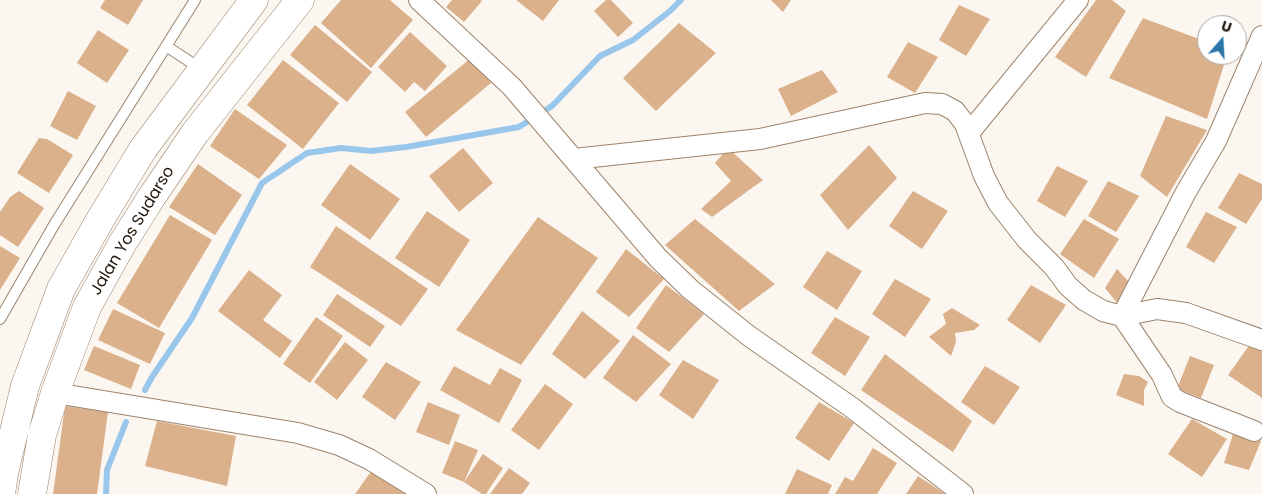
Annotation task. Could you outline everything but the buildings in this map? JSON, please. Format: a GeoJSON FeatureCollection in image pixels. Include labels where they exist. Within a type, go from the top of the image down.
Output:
{"type":"FeatureCollection","features":[{"type":"Feature","properties":{"kind":"highway","name":"Jalan Yos Sudarso"},"geometry":{"type":"LineString","coordinates":[[1,494],[4,473],[25,386],[61,289],[143,149],[254,0]]}},
{"type":"Feature","properties":{"kind":"highway","name":"Jalan Yos Sudarso"},"geometry":{"type":"LineString","coordinates":[[32,494],[42,435],[87,307],[136,221],[195,133],[300,0]]}},
{"type":"Feature","properties":{"kind":"highway"},"geometry":{"type":"LineString","coordinates":[[61,289],[87,307]]}},
{"type":"Feature","properties":{"kind":"street"},"geometry":{"type":"LineString","coordinates":[[419,0],[512,87],[658,258],[690,289],[749,336],[851,407],[963,494]]}},
{"type":"Feature","properties":{"kind":"street"},"geometry":{"type":"LineString","coordinates":[[969,132],[1078,0]]}},
{"type":"Feature","properties":{"kind":"street"},"geometry":{"type":"LineString","coordinates":[[1122,316],[1182,199],[1216,142],[1262,36]]}},
{"type":"Feature","properties":{"kind":"street"},"geometry":{"type":"LineString","coordinates":[[574,159],[760,140],[925,103],[935,103],[949,107],[961,117],[969,132],[984,176],[998,204],[1027,240],[1054,267],[1068,286],[1084,300],[1103,311],[1122,316],[1157,310],[1186,313],[1262,340]]}},
{"type":"Feature","properties":{"kind":"street"},"geometry":{"type":"LineString","coordinates":[[1122,316],[1162,375],[1172,397],[1180,402],[1254,431]]}},
{"type":"Feature","properties":{"kind":"street"},"geometry":{"type":"LineString","coordinates":[[56,393],[298,433],[339,445],[369,459],[426,494]]}},
{"type":"Feature","properties":{"kind":"lane"},"geometry":{"type":"LineString","coordinates":[[0,318],[54,225],[195,0]]}},
{"type":"Feature","properties":{"kind":"lane"},"geometry":{"type":"LineString","coordinates":[[166,46],[202,70]]}},
{"type":"Feature","properties":{"kind":"waterway"},"geometry":{"type":"LineString","coordinates":[[145,390],[192,318],[262,183],[307,153],[341,148],[371,151],[406,147],[519,127],[552,106],[600,56],[633,40],[681,0]]}},
{"type":"Feature","properties":{"kind":"waterway"},"geometry":{"type":"LineString","coordinates":[[106,494],[107,470],[126,422]]}}]}
